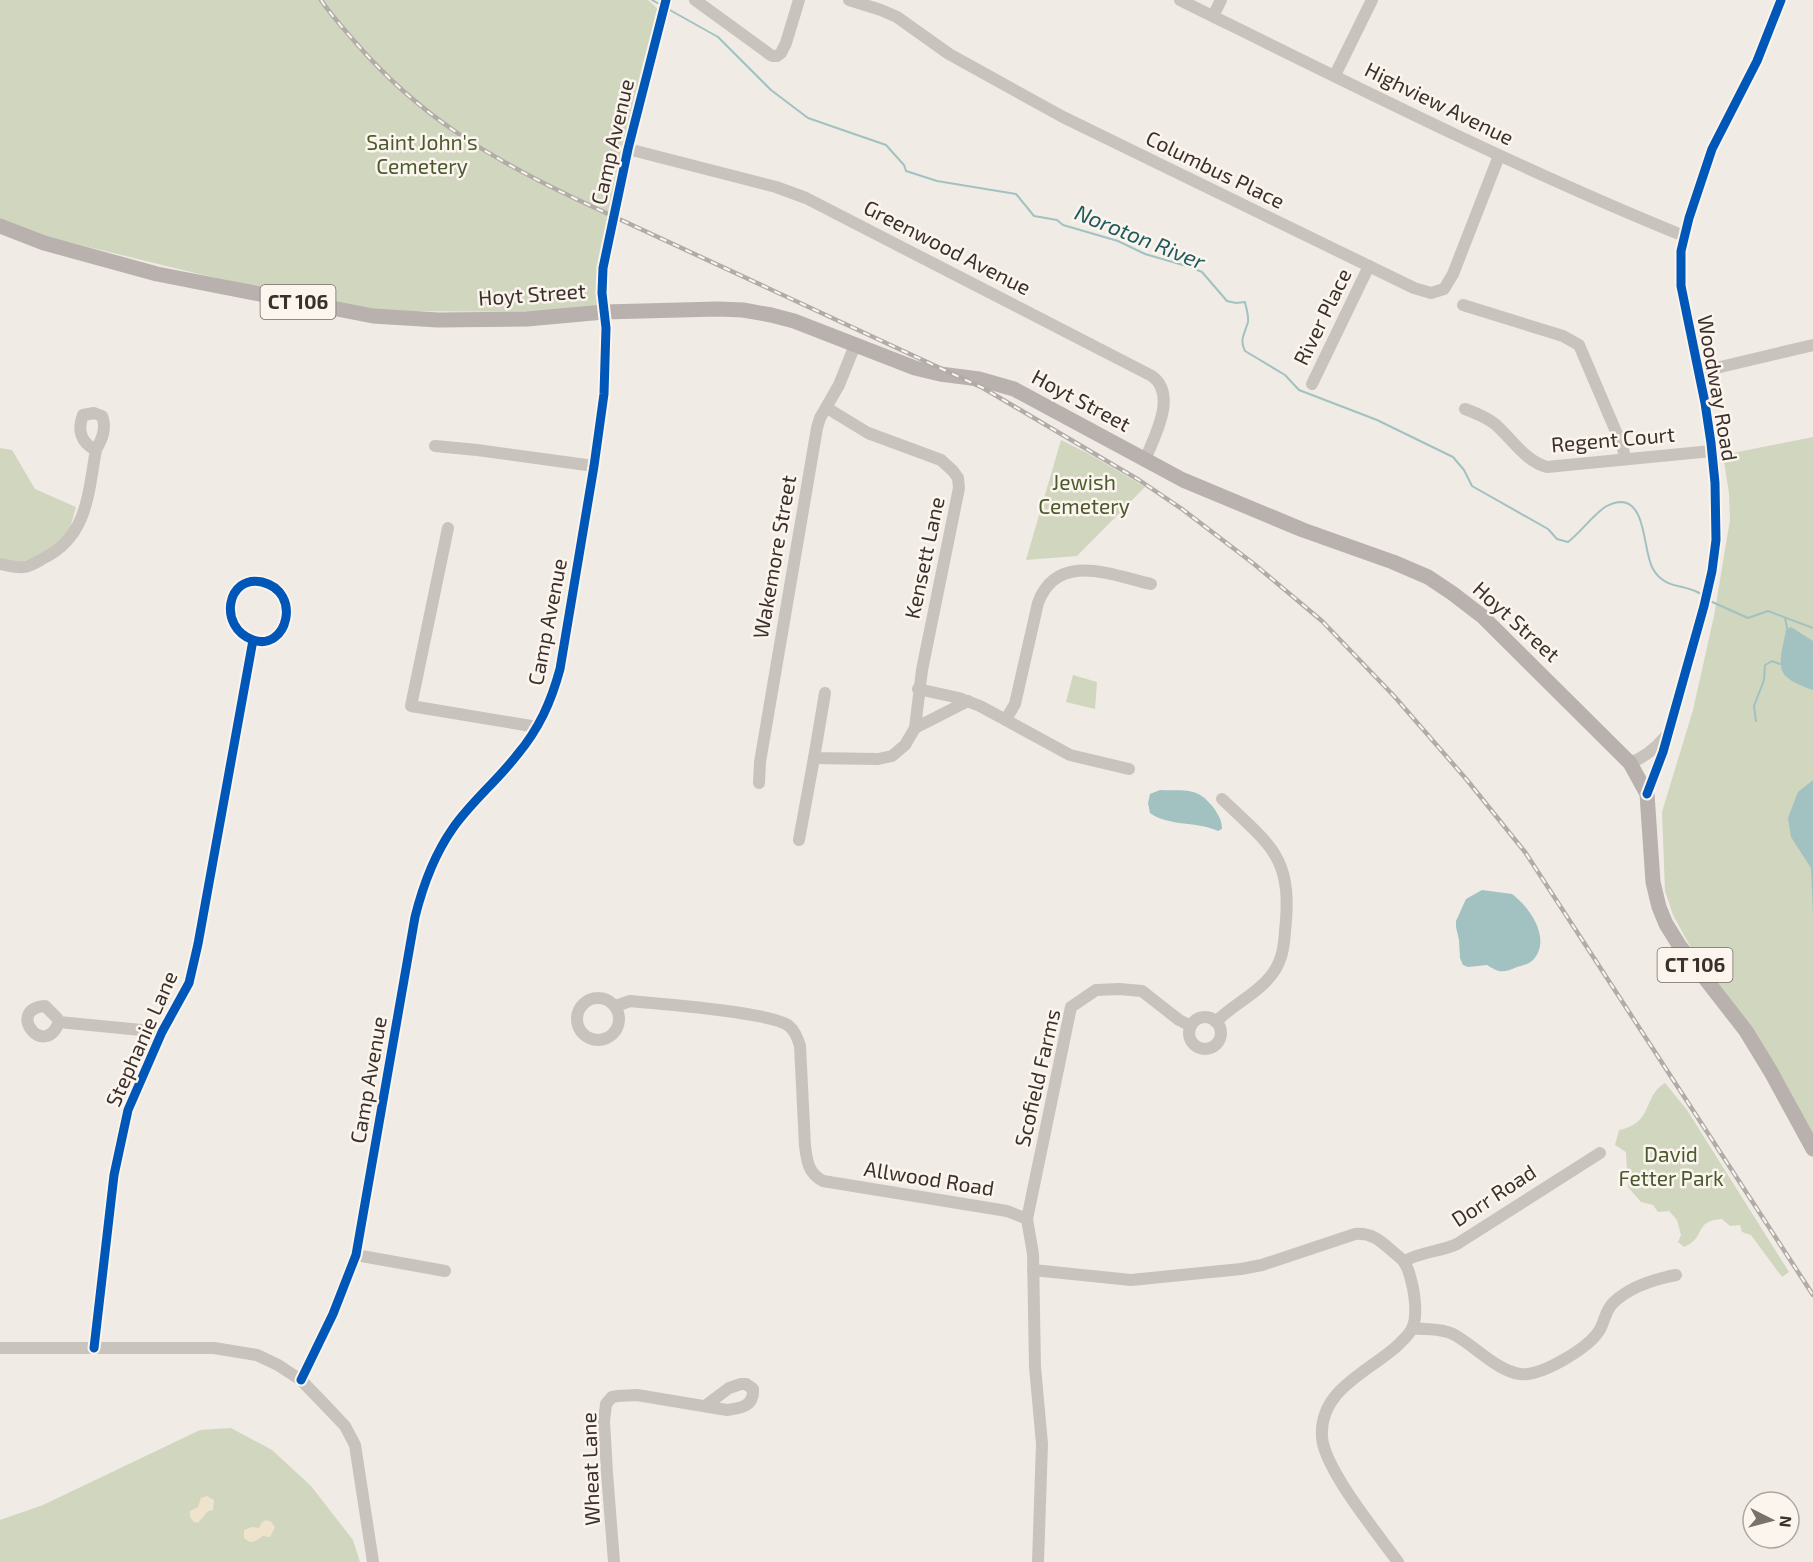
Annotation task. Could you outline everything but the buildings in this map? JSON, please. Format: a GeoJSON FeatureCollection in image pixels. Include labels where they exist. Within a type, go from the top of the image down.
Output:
{"type":"FeatureCollection","features":[{"type":"Feature","properties":{"kind":"main road","name":"Hoyt Street"},"geometry":{"type":"LineString","coordinates":[[0,226],[44,243],[157,274],[373,316],[438,320],[506,320],[664,309],[743,310],[794,321],[926,371],[979,379],[1014,389],[1183,480],[1317,536],[1406,567],[1436,582],[1490,623],[1630,763],[1647,794],[1649,851],[1653,882],[1666,924],[1679,945],[1751,1039],[1813,1149]]}},
{"type":"Feature","properties":{"kind":"street"},"geometry":{"type":"LineString","coordinates":[[695,0],[772,56],[777,56],[784,49],[799,0]]}},
{"type":"Feature","properties":{"kind":"street","name":"Columbus Place"},"geometry":{"type":"LineString","coordinates":[[849,0],[897,17],[949,54],[1026,99],[1414,288],[1431,293],[1444,289],[1453,274],[1498,156]]}},
{"type":"Feature","properties":{"kind":"street","name":"Highview Avenue"},"geometry":{"type":"LineString","coordinates":[[1180,0],[1498,156],[1684,236]]}},
{"type":"Feature","properties":{"kind":"street"},"geometry":{"type":"LineString","coordinates":[[1213,16],[1221,0]]}},
{"type":"Feature","properties":{"kind":"street"},"geometry":{"type":"LineString","coordinates":[[1335,75],[1372,0]]}},
{"type":"Feature","properties":{"kind":"street","name":"Woodway Road"},"geometry":{"type":"LineString","coordinates":[[1647,794],[1656,772],[1704,606],[1716,540],[1712,452],[1680,279],[1681,251],[1713,148],[1757,61],[1781,0]]}},
{"type":"Feature","properties":{"kind":"street","name":"Camp Avenue"},"geometry":{"type":"LineString","coordinates":[[301,1380],[333,1314],[356,1256],[415,917],[423,885],[452,829],[517,756],[537,727],[551,700],[560,669],[604,394],[606,328],[602,293],[603,268],[628,149],[664,5]]}},
{"type":"Feature","properties":{"kind":"street","name":"Greenwood Avenue"},"geometry":{"type":"LineString","coordinates":[[628,149],[806,198],[1152,376],[1162,386],[1164,400],[1145,460]]}},
{"type":"Feature","properties":{"kind":"street","name":"River Place"},"geometry":{"type":"LineString","coordinates":[[1312,384],[1369,266]]}},
{"type":"Feature","properties":{"kind":"street"},"geometry":{"type":"LineString","coordinates":[[1462,305],[1563,336],[1579,345],[1623,448],[1625,459]]}},
{"type":"Feature","properties":{"kind":"street","name":"Wakemore Street"},"geometry":{"type":"LineString","coordinates":[[759,783],[760,762],[815,440],[820,418],[839,385],[855,345]]}},
{"type":"Feature","properties":{"kind":"street"},"geometry":{"type":"LineString","coordinates":[[1699,372],[1813,345]]}},
{"type":"Feature","properties":{"kind":"street","name":"Kensett Lane"},"geometry":{"type":"LineString","coordinates":[[827,408],[868,433],[941,460],[958,478],[958,498],[918,689],[915,728]]}},
{"type":"Feature","properties":{"kind":"street","name":"Regent Court"},"geometry":{"type":"LineString","coordinates":[[1465,410],[1482,415],[1494,423],[1523,452],[1540,465],[1560,467],[1712,452]]}},
{"type":"Feature","properties":{"kind":"street"},"geometry":{"type":"LineString","coordinates":[[435,446],[594,466]]}},
{"type":"Feature","properties":{"kind":"street"},"geometry":{"type":"LineString","coordinates":[[0,564],[23,567],[57,552],[70,540],[78,528],[88,496],[96,450]]}},
{"type":"Feature","properties":{"kind":"street"},"geometry":{"type":"LineString","coordinates":[[448,528],[411,706],[537,727]]}},
{"type":"Feature","properties":{"kind":"street"},"geometry":{"type":"LineString","coordinates":[[1006,719],[1015,704],[1038,603],[1051,582],[1065,573],[1084,570],[1152,584]]}},
{"type":"Feature","properties":{"kind":"street"},"geometry":{"type":"LineString","coordinates":[[255,581],[275,587],[286,602],[287,616],[285,624],[275,636],[259,642],[253,640],[245,636],[237,627],[229,611],[230,601],[236,592],[245,584],[255,581]]}},
{"type":"Feature","properties":{"kind":"street","name":"Stephanie Lane"},"geometry":{"type":"LineString","coordinates":[[94,1348],[114,1175],[128,1110],[162,1032],[189,983],[253,640]]}},
{"type":"Feature","properties":{"kind":"street"},"geometry":{"type":"LineString","coordinates":[[918,689],[968,701],[1006,719],[1070,755],[1129,769]]}},
{"type":"Feature","properties":{"kind":"street"},"geometry":{"type":"LineString","coordinates":[[799,840],[825,693]]}},
{"type":"Feature","properties":{"kind":"street"},"geometry":{"type":"LineString","coordinates":[[814,758],[878,759],[892,756],[905,745],[915,728],[968,701]]}},
{"type":"Feature","properties":{"kind":"street"},"geometry":{"type":"LineString","coordinates":[[1630,763],[1654,749],[1666,736]]}},
{"type":"Feature","properties":{"kind":"street"},"geometry":{"type":"LineString","coordinates":[[1191,1026],[1202,1018],[1216,1022],[1262,986],[1276,970],[1284,944],[1288,908],[1287,886],[1276,854],[1222,799]]}},
{"type":"Feature","properties":{"kind":"street","name":"Scofield Farms"},"geometry":{"type":"LineString","coordinates":[[1027,1219],[1071,1007],[1096,990],[1142,991],[1179,1020],[1191,1026],[1189,1032],[1192,1042],[1201,1049],[1216,1045],[1219,1040],[1220,1030],[1216,1022]]}},
{"type":"Feature","properties":{"kind":"street","name":"Allwood Road"},"geometry":{"type":"LineString","coordinates":[[616,1006],[630,1001],[746,1014],[783,1022],[790,1026],[800,1046],[805,1146],[811,1173],[833,1183],[1007,1211],[1027,1219]]}},
{"type":"Feature","properties":{"kind":"street"},"geometry":{"type":"LineString","coordinates":[[58,1022],[162,1032]]}},
{"type":"Feature","properties":{"kind":"street","name":"Dorr Road"},"geometry":{"type":"LineString","coordinates":[[1405,1261],[1414,1256],[1433,1253],[1456,1244],[1600,1153]]}},
{"type":"Feature","properties":{"kind":"street"},"geometry":{"type":"LineString","coordinates":[[1027,1219],[1034,1270],[1035,1367],[1042,1444],[1038,1562]]}},
{"type":"Feature","properties":{"kind":"street"},"geometry":{"type":"LineString","coordinates":[[1034,1270],[1131,1280],[1262,1265],[1349,1236],[1364,1234],[1382,1241],[1405,1261],[1414,1299],[1412,1328],[1405,1339],[1387,1355],[1335,1395],[1328,1404],[1322,1436],[1328,1458],[1337,1476],[1398,1562]]}},
{"type":"Feature","properties":{"kind":"street"},"geometry":{"type":"LineString","coordinates":[[356,1256],[445,1271]]}},
{"type":"Feature","properties":{"kind":"street"},"geometry":{"type":"LineString","coordinates":[[1412,1328],[1441,1330],[1454,1335],[1503,1367],[1520,1374],[1529,1374],[1568,1357],[1587,1345],[1600,1330],[1608,1309],[1615,1301],[1638,1287],[1676,1275]]}},
{"type":"Feature","properties":{"kind":"street"},"geometry":{"type":"LineString","coordinates":[[0,1348],[214,1348],[257,1355],[278,1365],[301,1380],[345,1426],[355,1445],[373,1562]]}},
{"type":"Feature","properties":{"kind":"street","name":"Wheat Lane"},"geometry":{"type":"LineString","coordinates":[[614,1562],[605,1442],[606,1404],[612,1397],[626,1395],[705,1406]]}},
{"type":"Feature","properties":{"kind":"green space","name":"Saint John's Cemetery"},"geometry":{"type":"Polygon","coordinates":[[[0,0],[648,0],[660,11],[634,109],[596,280],[598,308],[537,312],[372,311],[199,274],[15,229],[0,223],[0,0]]]}},
{"type":"Feature","properties":{"kind":"green space"},"geometry":{"type":"Polygon","coordinates":[[[1813,437],[1813,1135],[1760,1040],[1690,946],[1673,915],[1665,891],[1662,812],[1693,710],[1714,616],[1730,520],[1729,493],[1723,455],[1813,437]]]}},
{"type":"Feature","properties":{"kind":"green space","name":"Jewish Cemetery"},"geometry":{"type":"Polygon","coordinates":[[[1061,440],[1145,487],[1077,556],[1026,560],[1061,440]]]}},
{"type":"Feature","properties":{"kind":"green space"},"geometry":{"type":"Polygon","coordinates":[[[0,448],[12,450],[35,489],[76,507],[68,535],[50,549],[28,560],[16,562],[0,560],[0,448]]]}},
{"type":"Feature","properties":{"kind":"green space"},"geometry":{"type":"Polygon","coordinates":[[[1073,675],[1097,682],[1095,709],[1066,702],[1073,675]]]}},
{"type":"Feature","properties":{"kind":"green space","name":"David Fetter Park"},"geometry":{"type":"Polygon","coordinates":[[[1665,1083],[1687,1110],[1789,1272],[1782,1277],[1751,1235],[1742,1232],[1740,1225],[1730,1226],[1722,1219],[1713,1220],[1703,1226],[1696,1239],[1684,1247],[1678,1242],[1681,1235],[1677,1220],[1669,1211],[1658,1212],[1653,1205],[1641,1202],[1628,1187],[1626,1152],[1615,1145],[1619,1130],[1638,1122],[1653,1095],[1665,1083]]]}},
{"type":"Feature","properties":{"kind":"green space"},"geometry":{"type":"Polygon","coordinates":[[[231,1428],[272,1450],[311,1486],[353,1540],[360,1562],[0,1562],[0,1520],[43,1505],[200,1430],[231,1428]]]}},
{"type":"Feature","properties":{"kind":"sand"},"geometry":{"type":"Polygon","coordinates":[[[207,1496],[214,1500],[213,1510],[208,1511],[198,1523],[194,1522],[190,1517],[190,1511],[198,1507],[201,1498],[207,1496]]]}},
{"type":"Feature","properties":{"kind":"sand"},"geometry":{"type":"Polygon","coordinates":[[[266,1520],[275,1527],[270,1537],[263,1536],[252,1542],[244,1538],[244,1530],[252,1527],[259,1528],[266,1520]]]}},
{"type":"Feature","properties":{"kind":"water"},"geometry":{"type":"Polygon","coordinates":[[[1791,627],[1813,641],[1813,690],[1790,680],[1782,669],[1786,630],[1791,627]]]}},
{"type":"Feature","properties":{"kind":"water"},"geometry":{"type":"Polygon","coordinates":[[[1813,780],[1813,915],[1811,868],[1791,837],[1788,818],[1798,792],[1813,780]]]}},
{"type":"Feature","properties":{"kind":"water"},"geometry":{"type":"Polygon","coordinates":[[[1160,790],[1190,791],[1201,796],[1217,812],[1222,829],[1218,831],[1166,820],[1150,813],[1148,803],[1150,794],[1160,790]]]}},
{"type":"Feature","properties":{"kind":"water"},"geometry":{"type":"Polygon","coordinates":[[[1482,890],[1512,894],[1531,914],[1539,932],[1540,941],[1539,950],[1530,962],[1505,971],[1495,970],[1487,965],[1468,967],[1463,965],[1460,958],[1456,921],[1466,899],[1482,890]]]}},
{"type":"Feature","properties":{"kind":"waterway","name":"Noroton River"},"geometry":{"type":"LineString","coordinates":[[652,0],[661,5]]}},
{"type":"Feature","properties":{"kind":"waterway","name":"Noroton River"},"geometry":{"type":"LineString","coordinates":[[668,9],[718,37],[771,90],[808,118],[886,145],[904,165],[906,171],[937,181],[1016,194],[1034,216],[1057,220],[1063,225],[1118,241],[1145,254],[1202,272],[1227,301],[1245,302],[1248,315],[1243,340],[1245,351],[1285,375],[1299,390],[1377,420],[1453,457],[1464,470],[1472,486],[1548,529],[1557,539],[1568,542],[1607,506],[1620,502],[1630,505],[1640,520],[1650,562],[1658,576],[1669,583],[1701,594]]}},
{"type":"Feature","properties":{"kind":"waterway","name":"Noroton River"},"geometry":{"type":"LineString","coordinates":[[1710,601],[1748,618],[1768,611],[1813,628]]}},
{"type":"Feature","properties":{"kind":"waterway"},"geometry":{"type":"LineString","coordinates":[[1785,618],[1788,632]]}},
{"type":"Feature","properties":{"kind":"waterway"},"geometry":{"type":"LineString","coordinates":[[1756,721],[1754,706],[1764,680],[1765,665],[1772,661],[1780,664]]}},
{"type":"Feature","properties":{"kind":"railway"},"geometry":{"type":"LineString","coordinates":[[321,0],[333,17],[380,69],[431,114],[485,151],[544,184],[983,388],[1139,480],[1182,509],[1254,564],[1322,621],[1394,696],[1467,780],[1525,852],[1813,1295]]}},
{"type":"Feature","properties":{"kind":"cycle path"},"geometry":{"type":"LineString","coordinates":[[301,1380],[333,1314],[356,1255],[415,917],[426,882],[440,849],[453,828],[532,735],[553,693],[560,669],[604,394],[606,328],[602,293],[603,268],[628,149],[666,0]]}},
{"type":"Feature","properties":{"kind":"cycle path"},"geometry":{"type":"LineString","coordinates":[[1647,794],[1663,752],[1704,606],[1716,540],[1715,483],[1711,443],[1681,286],[1681,251],[1689,218],[1712,149],[1757,61],[1781,0]]}},
{"type":"Feature","properties":{"kind":"cycle path"},"geometry":{"type":"LineString","coordinates":[[94,1348],[114,1175],[128,1110],[162,1032],[189,983],[198,944],[253,640],[234,624],[231,603],[234,593],[241,586],[250,582],[262,582],[275,588],[283,597],[286,619],[282,630],[275,637],[265,641],[253,640]]}}]}
